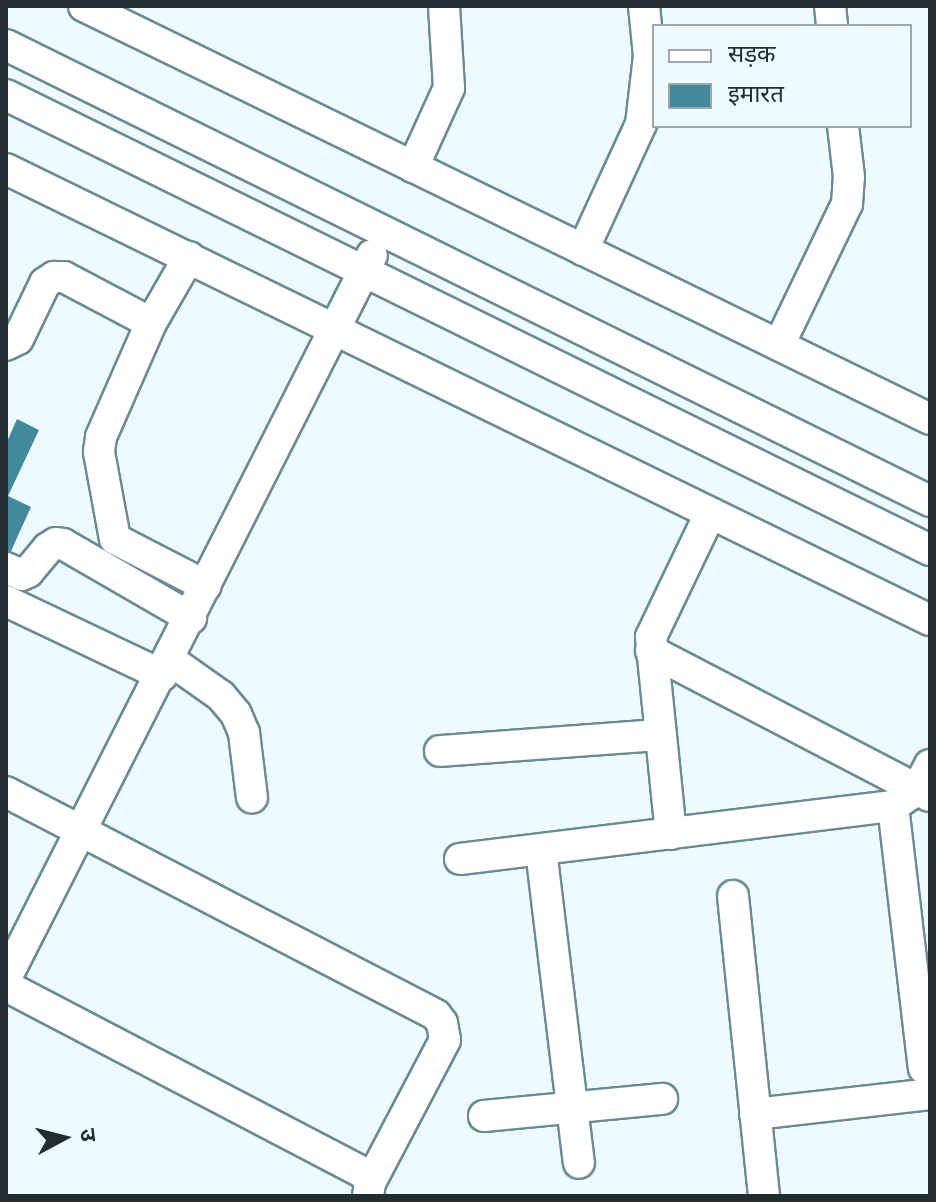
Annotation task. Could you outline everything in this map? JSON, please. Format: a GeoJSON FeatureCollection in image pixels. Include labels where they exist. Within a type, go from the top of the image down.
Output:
{"type":"FeatureCollection","features":[{"type":"Feature","properties":{"kind":"street"},"geometry":{"type":"LineString","coordinates":[[84,6],[930,419]]}},
{"type":"Feature","properties":{"kind":"street"},"geometry":{"type":"LineString","coordinates":[[413,167],[449,88],[444,6]]}},
{"type":"Feature","properties":{"kind":"street"},"geometry":{"type":"LineString","coordinates":[[583,250],[641,124],[649,56],[644,6]]}},
{"type":"Feature","properties":{"kind":"street"},"geometry":{"type":"LineString","coordinates":[[6,45],[930,501]]}},
{"type":"Feature","properties":{"kind":"street"},"geometry":{"type":"LineString","coordinates":[[6,95],[930,550]]}},
{"type":"Feature","properties":{"kind":"street"},"geometry":{"type":"LineString","coordinates":[[779,345],[847,204],[849,177],[843,128]]}},
{"type":"Feature","properties":{"kind":"street"},"geometry":{"type":"LineString","coordinates":[[6,169],[930,620]]}},
{"type":"Feature","properties":{"kind":"street"},"geometry":{"type":"LineString","coordinates":[[6,978],[80,828],[191,618],[384,231]]}},
{"type":"Feature","properties":{"kind":"street"},"geometry":{"type":"LineString","coordinates":[[189,257],[151,323],[101,437],[99,452],[110,527],[115,539],[123,547],[206,586]]}},
{"type":"Feature","properties":{"kind":"street"},"geometry":{"type":"LineString","coordinates":[[6,345],[18,339],[45,283],[54,277],[64,277],[151,323]]}},
{"type":"Feature","properties":{"kind":"street"},"geometry":{"type":"LineString","coordinates":[[671,834],[651,651],[655,625],[710,514]]}},
{"type":"Feature","properties":{"kind":"street"},"geometry":{"type":"LineString","coordinates":[[6,568],[22,575],[48,548],[56,543],[63,544],[191,618]]}},
{"type":"Feature","properties":{"kind":"street"},"geometry":{"type":"LineString","coordinates":[[6,601],[166,667],[221,696],[236,714],[244,733],[252,798]]}},
{"type":"Feature","properties":{"kind":"street"},"geometry":{"type":"LineString","coordinates":[[651,651],[918,789]]}},
{"type":"Feature","properties":{"kind":"street"},"geometry":{"type":"LineString","coordinates":[[440,751],[660,735]]}},
{"type":"Feature","properties":{"kind":"street"},"geometry":{"type":"LineString","coordinates":[[460,859],[671,834],[918,789]]}},
{"type":"Feature","properties":{"kind":"street"},"geometry":{"type":"LineString","coordinates":[[755,1114],[927,1081],[918,789]]}},
{"type":"Feature","properties":{"kind":"street"},"geometry":{"type":"LineString","coordinates":[[6,792],[436,1015],[442,1023],[445,1040],[369,1190]]}},
{"type":"Feature","properties":{"kind":"street"},"geometry":{"type":"LineString","coordinates":[[541,850],[579,1163]]}},
{"type":"Feature","properties":{"kind":"street"},"geometry":{"type":"LineString","coordinates":[[733,896],[764,1196]]}},
{"type":"Feature","properties":{"kind":"street"},"geometry":{"type":"LineString","coordinates":[[6,986],[365,1174],[369,1190]]}},
{"type":"Feature","properties":{"kind":"street"},"geometry":{"type":"LineString","coordinates":[[484,1116],[662,1099]]}},
{"type":"Feature","properties":{"kind":"building"},"geometry":{"type":"Polygon","coordinates":[[[17,419],[39,430],[8,496],[31,507],[6,562],[6,444],[17,419]]]}}]}
